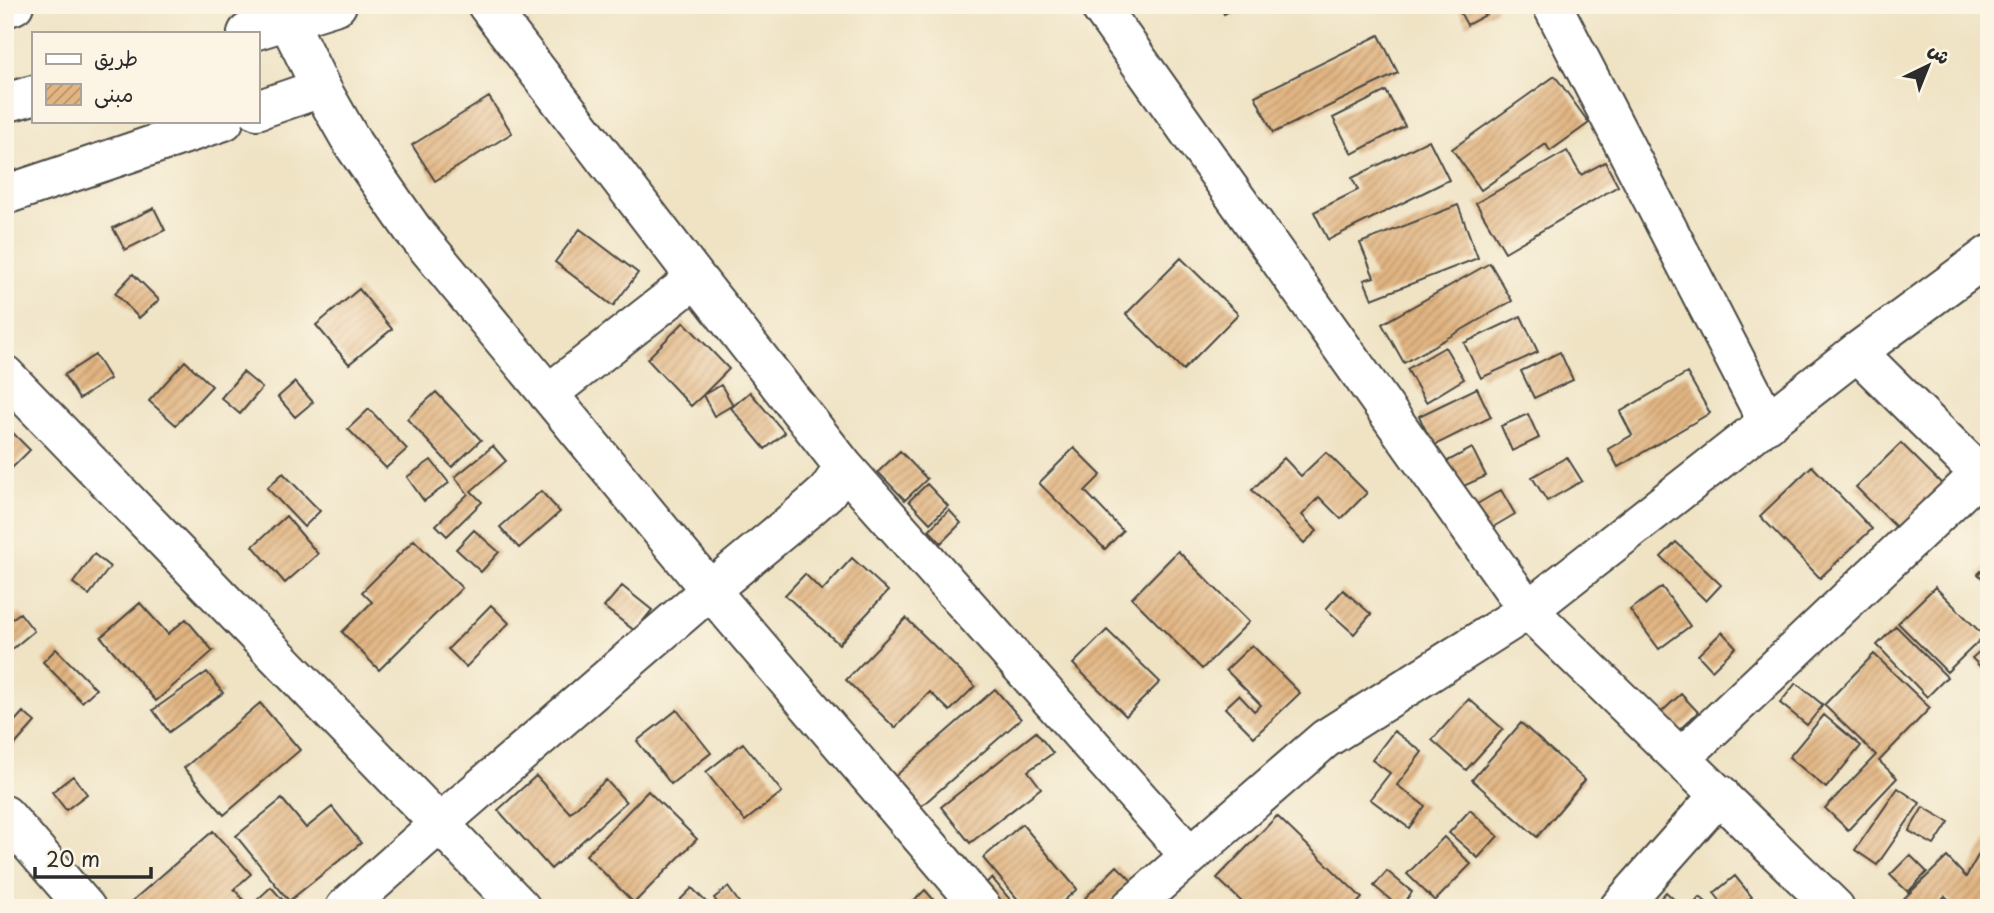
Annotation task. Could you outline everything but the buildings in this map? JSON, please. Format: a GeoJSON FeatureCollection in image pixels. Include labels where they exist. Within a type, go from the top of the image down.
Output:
{"type":"FeatureCollection","features":[{"type":"Feature","properties":{"kind":"street"},"geometry":{"type":"LineString","coordinates":[[5,8],[14,5]]}},
{"type":"Feature","properties":{"kind":"street"},"geometry":{"type":"LineString","coordinates":[[250,32],[337,5]]}},
{"type":"Feature","properties":{"kind":"street"},"geometry":{"type":"LineString","coordinates":[[487,5],[695,278],[844,467],[1190,856]]}},
{"type":"Feature","properties":{"kind":"street"},"geometry":{"type":"LineString","coordinates":[[1100,5],[1528,610],[1835,908]]}},
{"type":"Feature","properties":{"kind":"street"},"geometry":{"type":"LineString","coordinates":[[1552,5],[1768,423]]}},
{"type":"Feature","properties":{"kind":"street"},"geometry":{"type":"LineString","coordinates":[[288,21],[321,88],[353,144],[413,230],[710,590],[982,908]]}},
{"type":"Feature","properties":{"kind":"street"},"geometry":{"type":"LineString","coordinates":[[259,109],[321,88]]}},
{"type":"Feature","properties":{"kind":"street"},"geometry":{"type":"LineString","coordinates":[[5,103],[32,95]]}},
{"type":"Feature","properties":{"kind":"street"},"geometry":{"type":"LineString","coordinates":[[5,195],[221,122]]}},
{"type":"Feature","properties":{"kind":"street"},"geometry":{"type":"LineString","coordinates":[[1130,908],[1325,739],[1528,610],[1857,352],[1989,255]]}},
{"type":"Feature","properties":{"kind":"street"},"geometry":{"type":"LineString","coordinates":[[548,394],[695,278]]}},
{"type":"Feature","properties":{"kind":"street"},"geometry":{"type":"LineString","coordinates":[[1681,758],[1984,479],[1857,352]]}},
{"type":"Feature","properties":{"kind":"street"},"geometry":{"type":"LineString","coordinates":[[5,375],[521,908]]}},
{"type":"Feature","properties":{"kind":"street"},"geometry":{"type":"LineString","coordinates":[[345,908],[710,590],[827,492],[844,467]]}},
{"type":"Feature","properties":{"kind":"street"},"geometry":{"type":"LineString","coordinates":[[1619,908],[1720,794]]}},
{"type":"Feature","properties":{"kind":"street"},"geometry":{"type":"LineString","coordinates":[[5,815],[86,908]]}}]}
